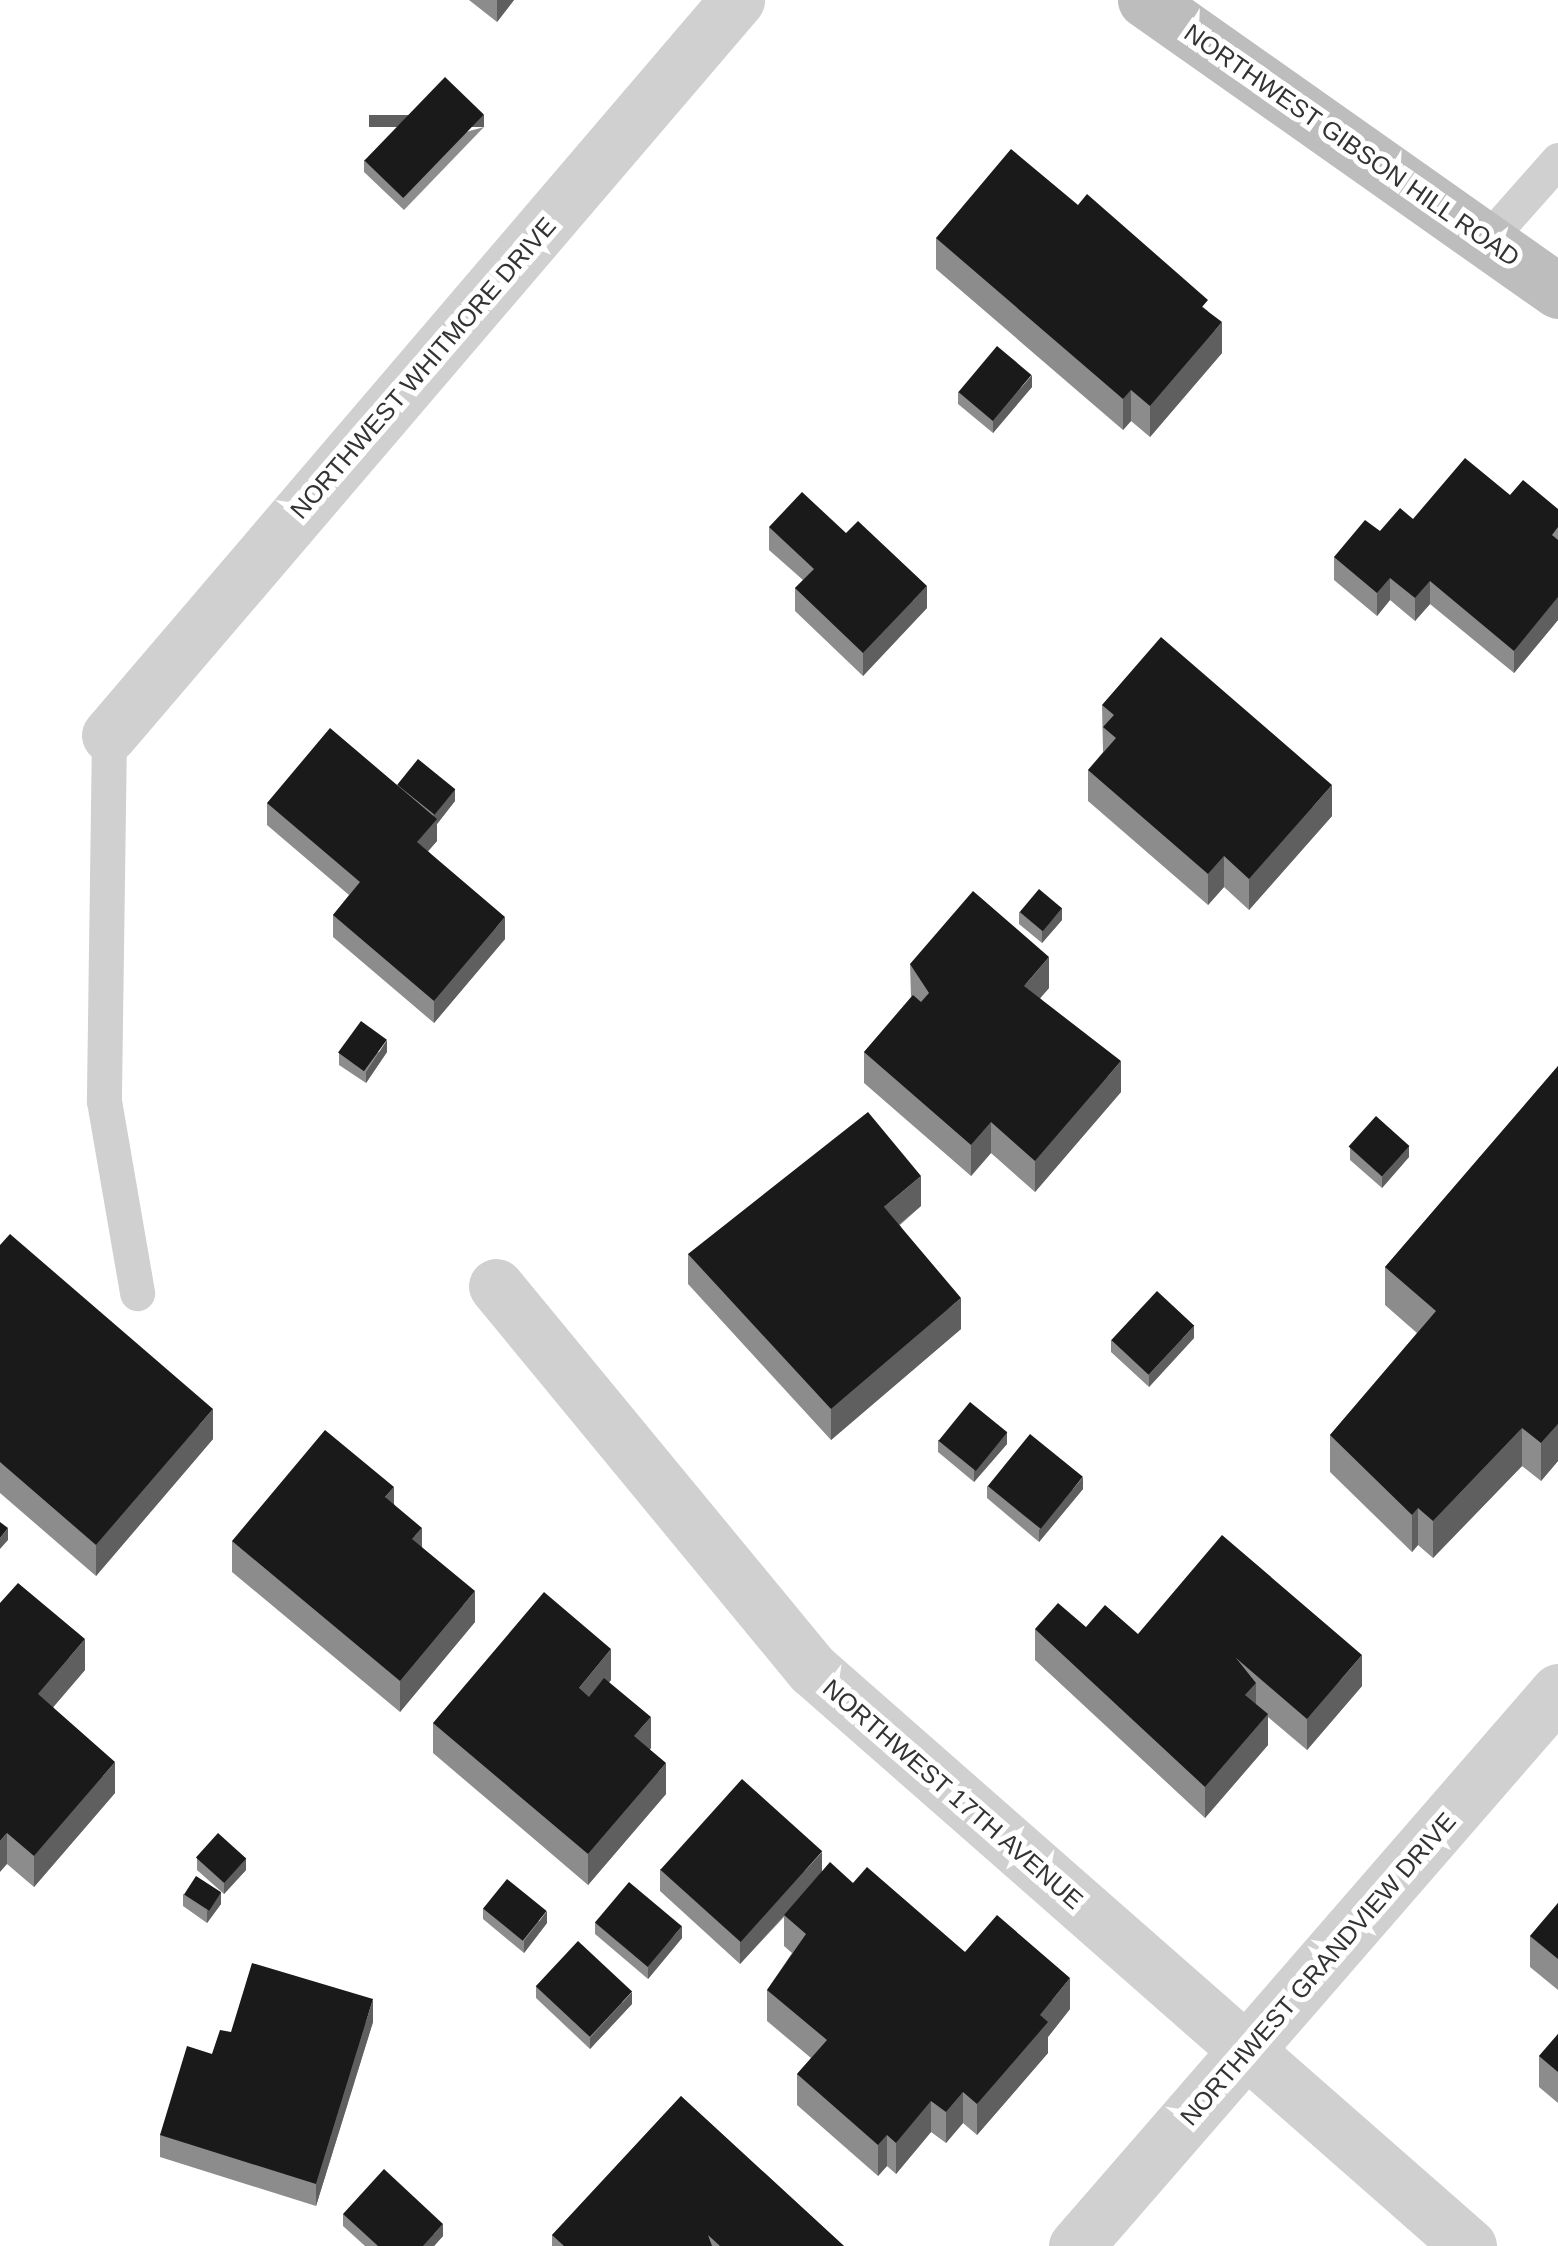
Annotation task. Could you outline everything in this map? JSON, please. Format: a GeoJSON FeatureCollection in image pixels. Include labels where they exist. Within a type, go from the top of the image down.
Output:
{"type":"FeatureCollection","features":[{"type":"Feature","properties":{"kind":"main road","name":"NORTHWEST GIBSON HILL ROAD"},"geometry":{"type":"LineString","coordinates":[[1145,0],[1558,291]]}},
{"type":"Feature","properties":{"kind":"street","name":"NORTHWEST WHITMORE DRIVE"},"geometry":{"type":"LineString","coordinates":[[108,735],[738,0]]}},
{"type":"Feature","properties":{"kind":"street","name":"NORTHWEST 17TH AVENUE"},"geometry":{"type":"LineString","coordinates":[[496,1286],[813,1670],[1469,2246]]}},
{"type":"Feature","properties":{"kind":"street","name":"NORTHWEST GRANDVIEW DRIVE"},"geometry":{"type":"LineString","coordinates":[[1076,2246],[1248,2053],[1558,1691]]}},
{"type":"Feature","properties":{"kind":"lane"},"geometry":{"type":"LineString","coordinates":[[1488,240],[1558,160]]}},
{"type":"Feature","properties":{"kind":"lane"},"geometry":{"type":"LineString","coordinates":[[108,735],[104,1101],[137,1292]]}},
{"type":"Feature","properties":{"kind":"building"},"geometry":{"type":"Polygon","coordinates":[[[445,77],[484,115],[403,198],[364,160],[445,77]]]}},
{"type":"Feature","properties":{"kind":"building"},"geometry":{"type":"Polygon","coordinates":[[[1011,149],[1078,205],[1087,194],[1208,300],[1202,307],[1222,322],[1150,406],[1131,390],[1123,399],[936,238],[1011,149]]]}},
{"type":"Feature","properties":{"kind":"building"},"geometry":{"type":"Polygon","coordinates":[[[997,346],[1031,375],[993,421],[958,392],[997,346]]]}},
{"type":"Feature","properties":{"kind":"building"},"geometry":{"type":"Polygon","coordinates":[[[1465,458],[1510,495],[1523,480],[1558,509],[1558,527],[1552,535],[1558,540],[1558,597],[1514,651],[1430,581],[1415,598],[1390,578],[1377,593],[1334,557],[1365,520],[1380,531],[1400,508],[1413,519],[1465,458]]]}},
{"type":"Feature","properties":{"kind":"building"},"geometry":{"type":"Polygon","coordinates":[[[802,492],[846,533],[858,521],[927,586],[863,653],[795,588],[814,569],[769,527],[802,492]]]}},
{"type":"Feature","properties":{"kind":"building"},"geometry":{"type":"Polygon","coordinates":[[[1161,637],[1332,785],[1249,879],[1224,856],[1208,874],[1088,770],[1116,738],[1103,727],[1114,715],[1102,705],[1161,637]]]}},
{"type":"Feature","properties":{"kind":"building"},"geometry":{"type":"Polygon","coordinates":[[[330,728],[437,819],[417,842],[505,917],[434,1001],[333,915],[360,882],[267,803],[330,728]]]}},
{"type":"Feature","properties":{"kind":"building"},"geometry":{"type":"Polygon","coordinates":[[[418,759],[455,789],[435,815],[397,785],[418,759]]]}},
{"type":"Feature","properties":{"kind":"building"},"geometry":{"type":"Polygon","coordinates":[[[1039,889],[1062,908],[1043,931],[1020,912],[1039,889]]]}},
{"type":"Feature","properties":{"kind":"building"},"geometry":{"type":"Polygon","coordinates":[[[973,891],[1049,957],[1024,986],[1121,1061],[1035,1161],[991,1122],[971,1145],[864,1052],[913,995],[921,1002],[929,993],[910,964],[973,891]]]}},
{"type":"Feature","properties":{"kind":"building"},"geometry":{"type":"Polygon","coordinates":[[[361,1021],[387,1040],[364,1071],[338,1053],[361,1021]]]}},
{"type":"Feature","properties":{"kind":"building"},"geometry":{"type":"Polygon","coordinates":[[[1558,1066],[1558,1424],[1541,1443],[1522,1428],[1433,1521],[1418,1508],[1412,1515],[1330,1435],[1436,1311],[1385,1267],[1558,1066]]]}},
{"type":"Feature","properties":{"kind":"building"},"geometry":{"type":"Polygon","coordinates":[[[868,1112],[921,1176],[884,1207],[961,1298],[831,1409],[688,1254],[868,1112]]]}},
{"type":"Feature","properties":{"kind":"building"},"geometry":{"type":"Polygon","coordinates":[[[1376,1116],[1409,1146],[1382,1177],[1349,1146],[1376,1116]]]}},
{"type":"Feature","properties":{"kind":"building"},"geometry":{"type":"Polygon","coordinates":[[[10,1234],[213,1409],[96,1545],[0,1462],[0,1245],[10,1234]]]}},
{"type":"Feature","properties":{"kind":"building"},"geometry":{"type":"Polygon","coordinates":[[[1157,1291],[1194,1326],[1149,1375],[1111,1340],[1157,1291]]]}},
{"type":"Feature","properties":{"kind":"building"},"geometry":{"type":"Polygon","coordinates":[[[970,1402],[1007,1432],[976,1471],[939,1441],[970,1402]]]}},
{"type":"Feature","properties":{"kind":"building"},"geometry":{"type":"Polygon","coordinates":[[[325,1430],[394,1487],[385,1497],[422,1528],[412,1539],[475,1591],[400,1681],[232,1541],[325,1430]]]}},
{"type":"Feature","properties":{"kind":"building"},"geometry":{"type":"Polygon","coordinates":[[[1030,1434],[1083,1477],[1041,1529],[988,1486],[1030,1434]]]}},
{"type":"Feature","properties":{"kind":"building"},"geometry":{"type":"Polygon","coordinates":[[[0,1522],[8,1528],[0,1538],[0,1522]]]}},
{"type":"Feature","properties":{"kind":"building"},"geometry":{"type":"Polygon","coordinates":[[[1222,1535],[1362,1655],[1307,1719],[1236,1658],[1256,1683],[1245,1695],[1268,1714],[1205,1787],[1035,1629],[1058,1603],[1086,1627],[1105,1605],[1138,1634],[1222,1535]]]}},
{"type":"Feature","properties":{"kind":"building"},"geometry":{"type":"Polygon","coordinates":[[[18,1583],[85,1639],[38,1694],[115,1762],[34,1856],[7,1833],[0,1841],[0,1603],[18,1583]]]}},
{"type":"Feature","properties":{"kind":"building"},"geometry":{"type":"Polygon","coordinates":[[[544,1592],[611,1649],[579,1688],[589,1697],[604,1678],[651,1717],[634,1736],[666,1763],[588,1854],[433,1723],[544,1592]]]}},
{"type":"Feature","properties":{"kind":"building"},"geometry":{"type":"Polygon","coordinates":[[[742,1779],[822,1851],[741,1942],[660,1870],[742,1779]]]}},
{"type":"Feature","properties":{"kind":"building"},"geometry":{"type":"Polygon","coordinates":[[[218,1833],[246,1858],[224,1883],[196,1858],[218,1833]]]}},
{"type":"Feature","properties":{"kind":"building"},"geometry":{"type":"Polygon","coordinates":[[[830,1862],[853,1883],[867,1867],[965,1952],[997,1915],[1070,1978],[1040,2015],[1048,2022],[977,2104],[963,2092],[946,2112],[931,2101],[896,2143],[887,2135],[878,2145],[797,2074],[827,2040],[767,1990],[806,1934],[784,1915],[830,1862]]]}},
{"type":"Feature","properties":{"kind":"building"},"geometry":{"type":"Polygon","coordinates":[[[196,1876],[221,1892],[209,1911],[184,1894],[196,1876]]]}},
{"type":"Feature","properties":{"kind":"building"},"geometry":{"type":"Polygon","coordinates":[[[507,1879],[547,1911],[523,1941],[483,1909],[507,1879]]]}},
{"type":"Feature","properties":{"kind":"building"},"geometry":{"type":"Polygon","coordinates":[[[629,1882],[682,1926],[648,1967],[595,1923],[629,1882]]]}},
{"type":"Feature","properties":{"kind":"building"},"geometry":{"type":"Polygon","coordinates":[[[1558,1903],[1558,1959],[1530,1936],[1558,1903]]]}},
{"type":"Feature","properties":{"kind":"building"},"geometry":{"type":"Polygon","coordinates":[[[578,1941],[632,1991],[590,2037],[536,1986],[578,1941]]]}},
{"type":"Feature","properties":{"kind":"building"},"geometry":{"type":"Polygon","coordinates":[[[252,1963],[373,1999],[316,2184],[160,2135],[187,2046],[212,2054],[220,2030],[231,2032],[252,1963]]]}},
{"type":"Feature","properties":{"kind":"building"},"geometry":{"type":"Polygon","coordinates":[[[1558,2034],[1558,2072],[1539,2056],[1558,2034]]]}},
{"type":"Feature","properties":{"kind":"building"},"geometry":{"type":"Polygon","coordinates":[[[681,2096],[844,2246],[720,2246],[708,2235],[712,2246],[564,2246],[552,2235],[681,2096]]]}},
{"type":"Feature","properties":{"kind":"building"},"geometry":{"type":"Polygon","coordinates":[[[384,2169],[443,2224],[423,2246],[378,2246],[343,2214],[384,2169]]]}}]}
